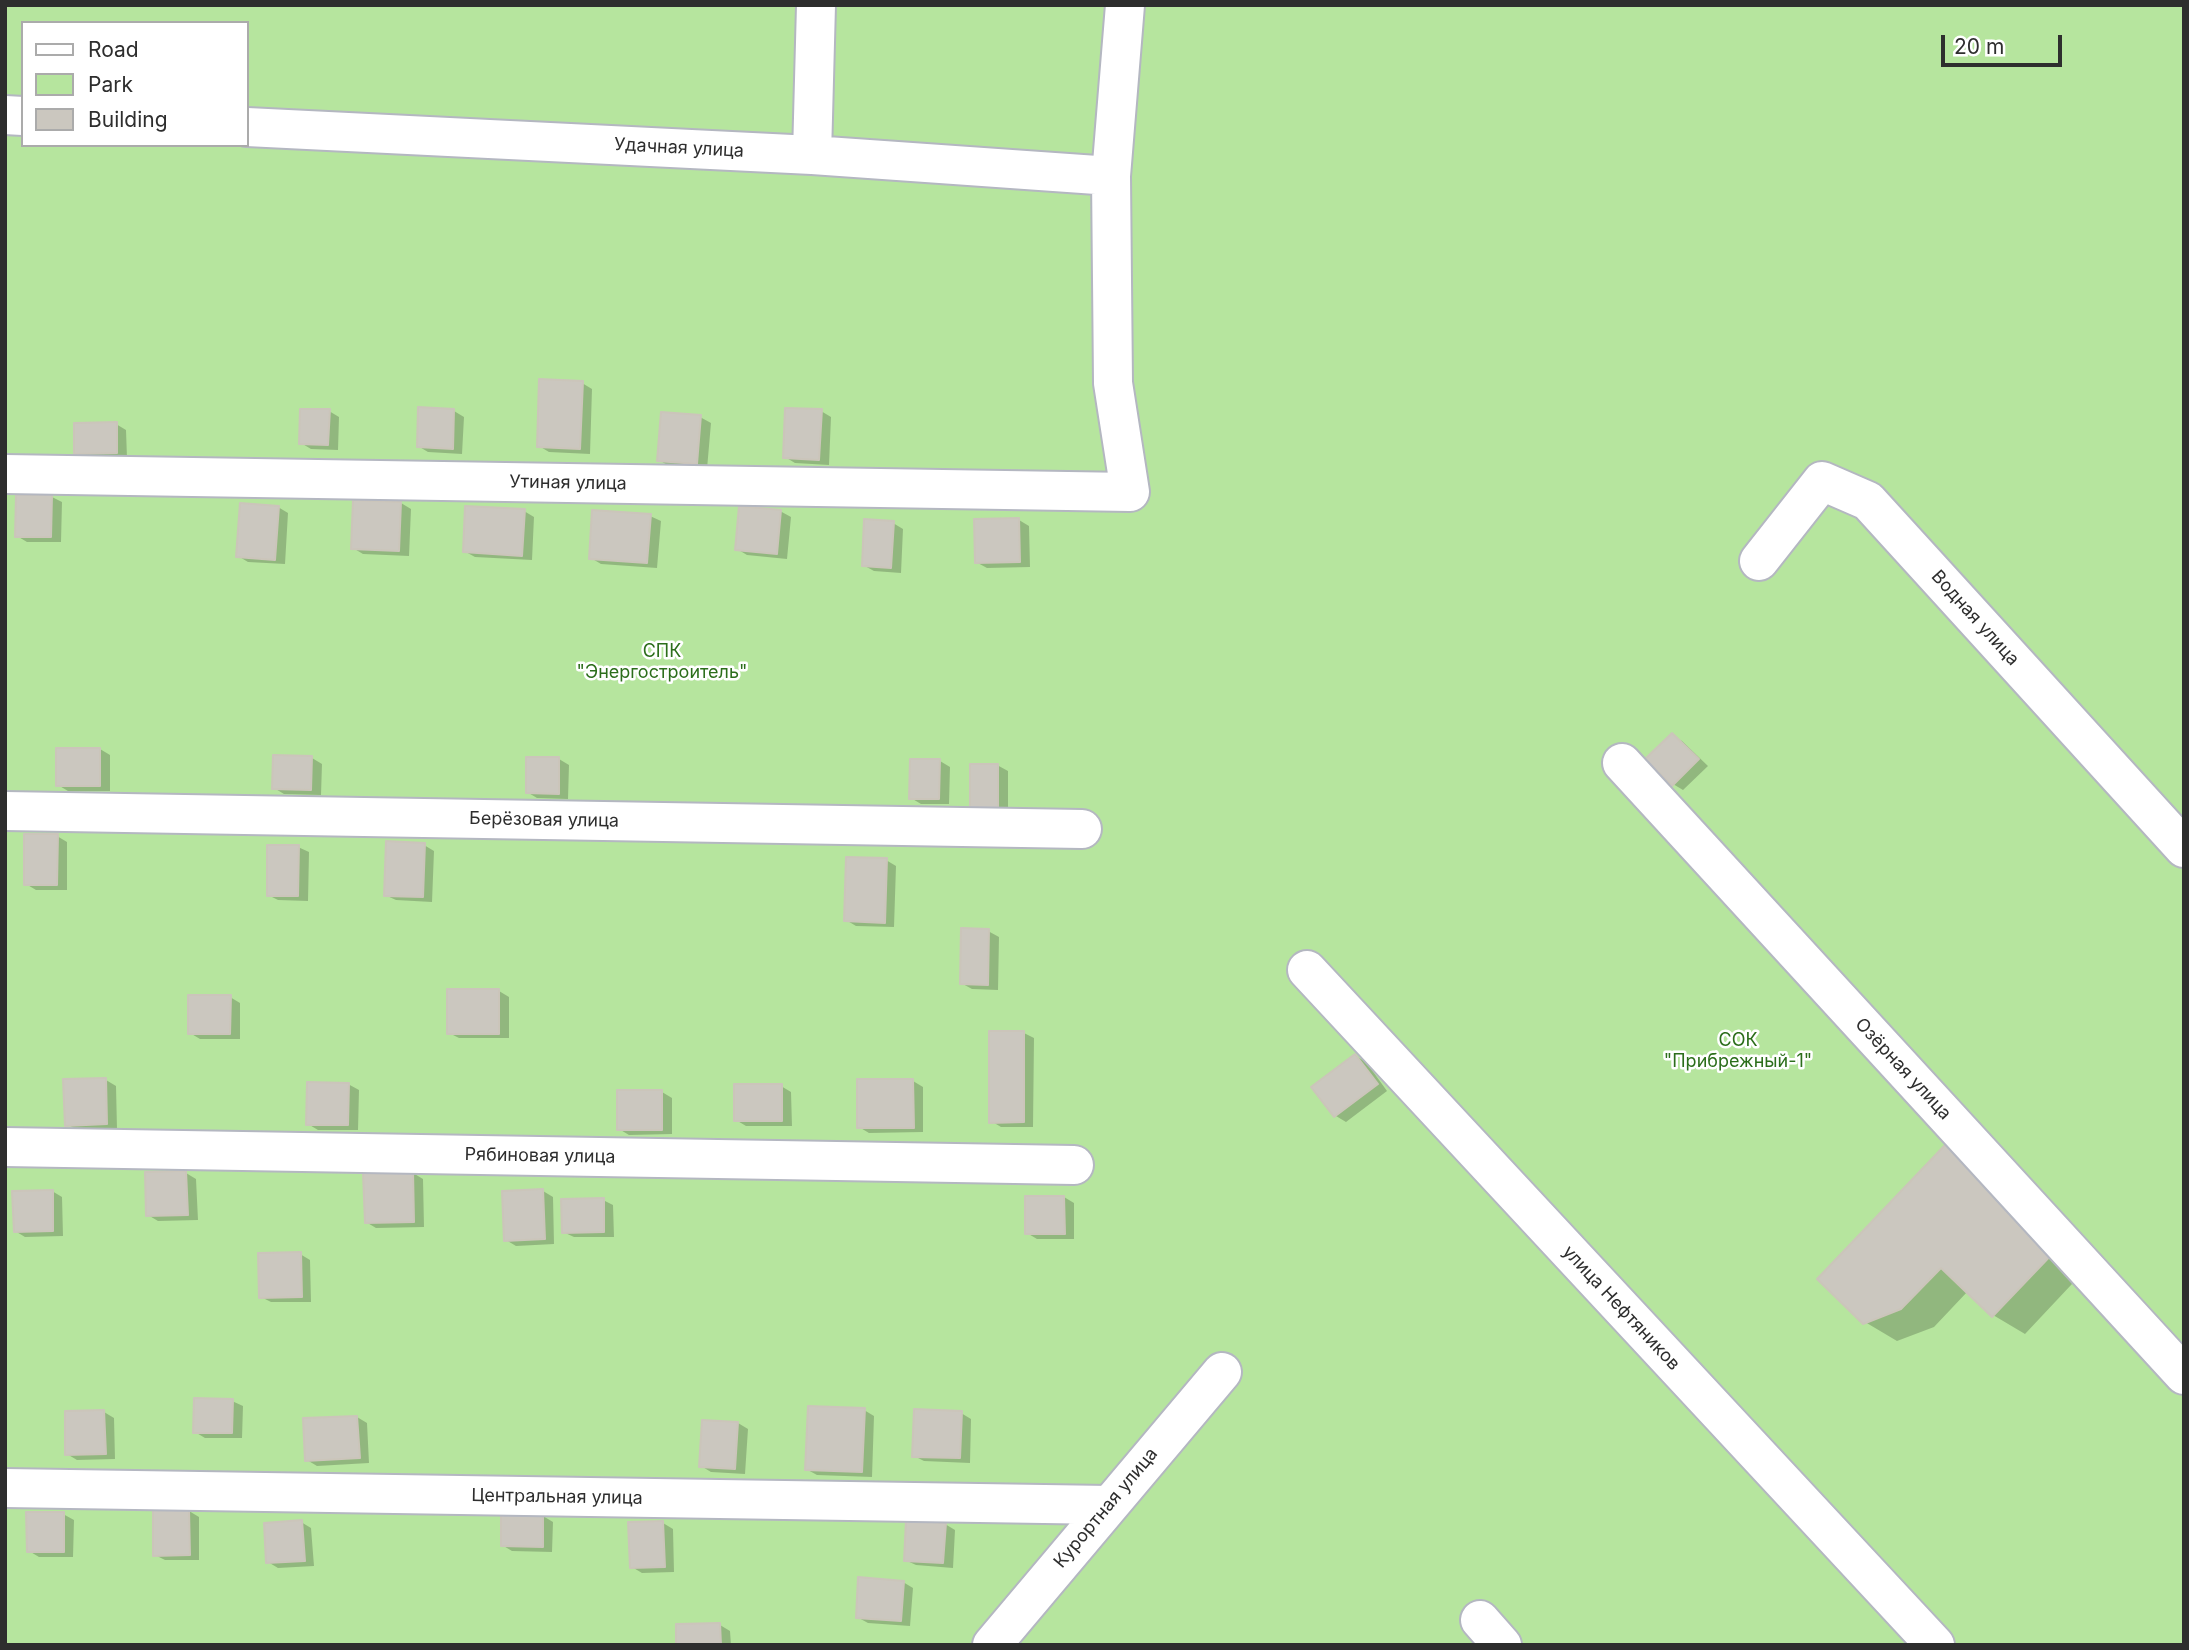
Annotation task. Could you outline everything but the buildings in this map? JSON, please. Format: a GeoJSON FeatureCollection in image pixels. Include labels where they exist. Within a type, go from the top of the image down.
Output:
{"type":"FeatureCollection","features":[{"type":"Feature","properties":{"kind":"street"},"geometry":{"type":"LineString","coordinates":[[812,155],[816,5]]}},
{"type":"Feature","properties":{"kind":"street"},"geometry":{"type":"LineString","coordinates":[[1111,176],[1125,5]]}},
{"type":"Feature","properties":{"kind":"street","name":"Удачная улица"},"geometry":{"type":"LineString","coordinates":[[248,127],[812,155],[1111,176]]}},
{"type":"Feature","properties":{"kind":"street","name":"Утиная улица"},"geometry":{"type":"LineString","coordinates":[[5,474],[1130,492],[1113,383],[1111,176]]}},
{"type":"Feature","properties":{"kind":"street","name":"Водная улица"},"geometry":{"type":"LineString","coordinates":[[1759,561],[1822,481],[1868,501],[2184,848]]}},
{"type":"Feature","properties":{"kind":"street","name":"Озёрная улица"},"geometry":{"type":"LineString","coordinates":[[1622,763],[2184,1375]]}},
{"type":"Feature","properties":{"kind":"street","name":"Берёзовая улица"},"geometry":{"type":"LineString","coordinates":[[5,811],[1082,830]]}},
{"type":"Feature","properties":{"kind":"street","name":"улица Нефтяников"},"geometry":{"type":"LineString","coordinates":[[1307,970],[1935,1645]]}},
{"type":"Feature","properties":{"kind":"street","name":"Рябиновая улица"},"geometry":{"type":"LineString","coordinates":[[5,1147],[1074,1165]]}},
{"type":"Feature","properties":{"kind":"street","name":"Курортная улица"},"geometry":{"type":"LineString","coordinates":[[992,1645],[1222,1372]]}},
{"type":"Feature","properties":{"kind":"street","name":"Центральная улица"},"geometry":{"type":"LineString","coordinates":[[5,1488],[1108,1505]]}},
{"type":"Feature","properties":{"kind":"green space","name":"СПК \"Энергостроитель\""},"geometry":{"type":"Polygon","coordinates":[[[5,5],[2184,5],[2184,1645],[5,1645],[5,5]]]}},
{"type":"Feature","properties":{"kind":"park label","name":"СОК \"Прибрежный-1\""},"geometry":{"type":"Point","coordinates":[1738,1051]}}]}
